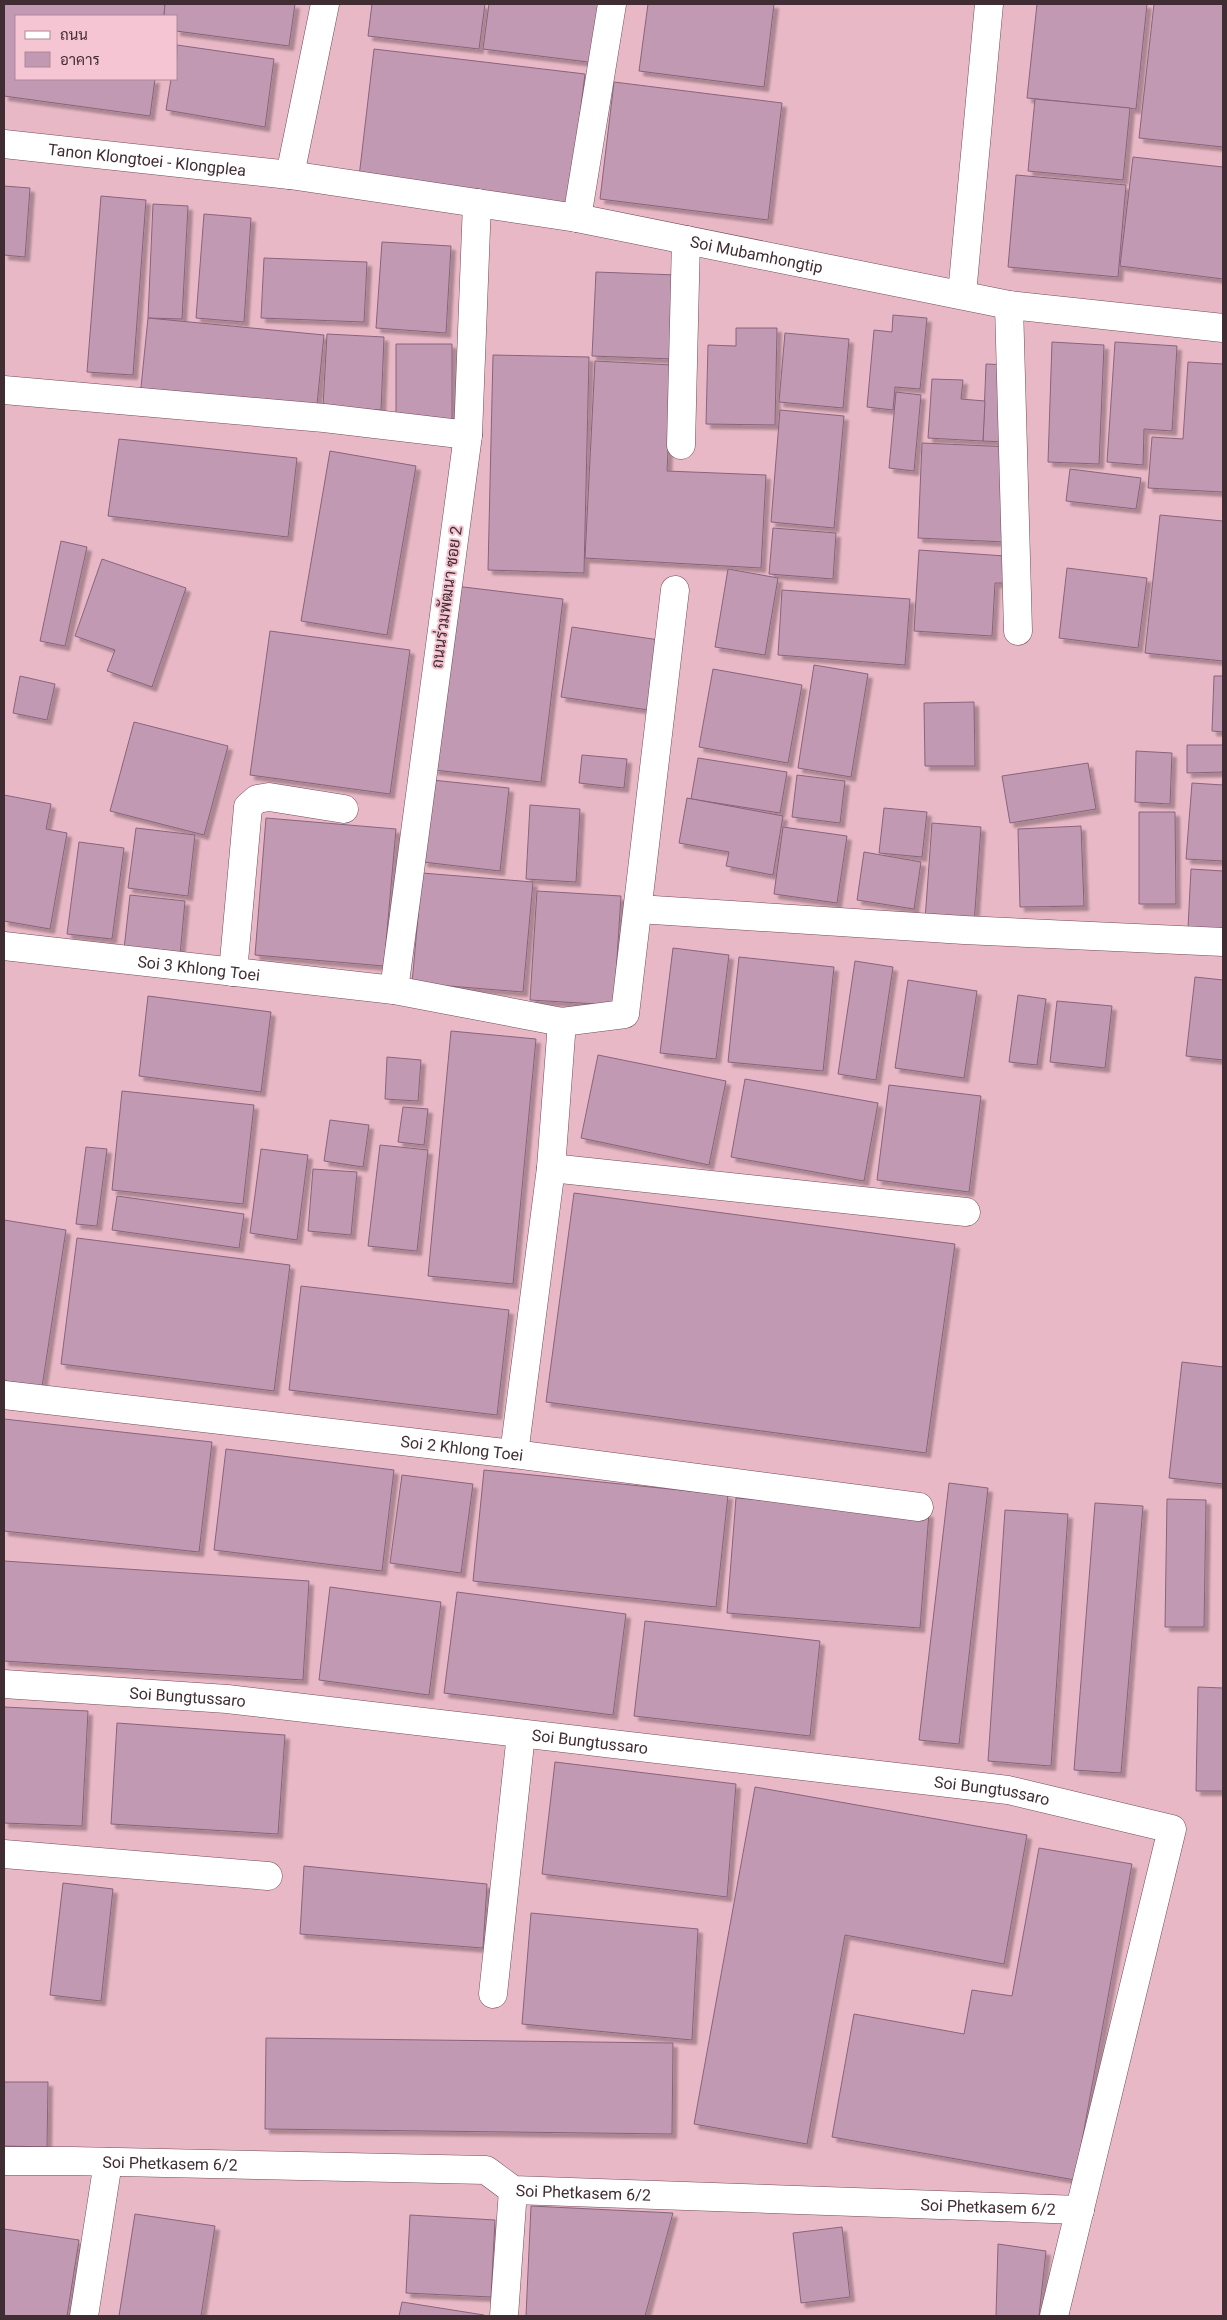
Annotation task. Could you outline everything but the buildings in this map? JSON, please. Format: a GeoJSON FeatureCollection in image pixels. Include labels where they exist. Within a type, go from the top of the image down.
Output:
{"type":"FeatureCollection","features":[{"type":"Feature","properties":{"kind":"street"},"geometry":{"type":"LineString","coordinates":[[290,175],[325,4]]}},
{"type":"Feature","properties":{"kind":"street"},"geometry":{"type":"LineString","coordinates":[[577,218],[612,4]]}},
{"type":"Feature","properties":{"kind":"street"},"geometry":{"type":"LineString","coordinates":[[962,294],[989,4]]}},
{"type":"Feature","properties":{"kind":"street","name":"Tanon Klongtoei - Klongplea"},"geometry":{"type":"LineString","coordinates":[[4,144],[290,175]]}},
{"type":"Feature","properties":{"kind":"street","name":"Soi Mubamhongtip"},"geometry":{"type":"LineString","coordinates":[[290,175],[577,218],[962,294],[1009,305],[1223,328]]}},
{"type":"Feature","properties":{"kind":"street","name":"ถนนร่วมพัฒนา ซอย 2"},"geometry":{"type":"LineString","coordinates":[[394,990],[468,435],[477,203]]}},
{"type":"Feature","properties":{"kind":"street"},"geometry":{"type":"LineString","coordinates":[[681,445],[686,240]]}},
{"type":"Feature","properties":{"kind":"street"},"geometry":{"type":"LineString","coordinates":[[1009,305],[1018,631]]}},
{"type":"Feature","properties":{"kind":"street"},"geometry":{"type":"LineString","coordinates":[[4,390],[324,418],[468,435]]}},
{"type":"Feature","properties":{"kind":"street"},"geometry":{"type":"LineString","coordinates":[[675,590],[638,909],[964,930],[1223,942]]}},
{"type":"Feature","properties":{"kind":"street"},"geometry":{"type":"LineString","coordinates":[[233,972],[248,807],[257,799],[269,797],[344,809]]}},
{"type":"Feature","properties":{"kind":"street","name":"Soi 3 Khlong Toei"},"geometry":{"type":"LineString","coordinates":[[4,946],[394,990],[562,1022],[626,1014],[638,909]]}},
{"type":"Feature","properties":{"kind":"street"},"geometry":{"type":"LineString","coordinates":[[514,1454],[551,1168],[562,1022]]}},
{"type":"Feature","properties":{"kind":"street"},"geometry":{"type":"LineString","coordinates":[[551,1168],[966,1212]]}},
{"type":"Feature","properties":{"kind":"street","name":"Soi 2 Khlong Toei"},"geometry":{"type":"LineString","coordinates":[[4,1395],[514,1454],[919,1507]]}},
{"type":"Feature","properties":{"kind":"street","name":"Soi Bungtussaro"},"geometry":{"type":"LineString","coordinates":[[4,1684],[227,1699],[1008,1790],[1172,1829],[1080,2210]]}},
{"type":"Feature","properties":{"kind":"street"},"geometry":{"type":"LineString","coordinates":[[493,1994],[521,1734]]}},
{"type":"Feature","properties":{"kind":"street"},"geometry":{"type":"LineString","coordinates":[[4,1854],[268,1876]]}},
{"type":"Feature","properties":{"kind":"street","name":"Soi Phetkasem 6/2"},"geometry":{"type":"LineString","coordinates":[[4,2161],[486,2170],[513,2190],[1080,2210]]}},
{"type":"Feature","properties":{"kind":"street"},"geometry":{"type":"LineString","coordinates":[[84,2316],[108,2162]]}},
{"type":"Feature","properties":{"kind":"street"},"geometry":{"type":"LineString","coordinates":[[504,2316],[513,2190]]}},
{"type":"Feature","properties":{"kind":"street"},"geometry":{"type":"LineString","coordinates":[[1054,2316],[1080,2210]]}}]}
